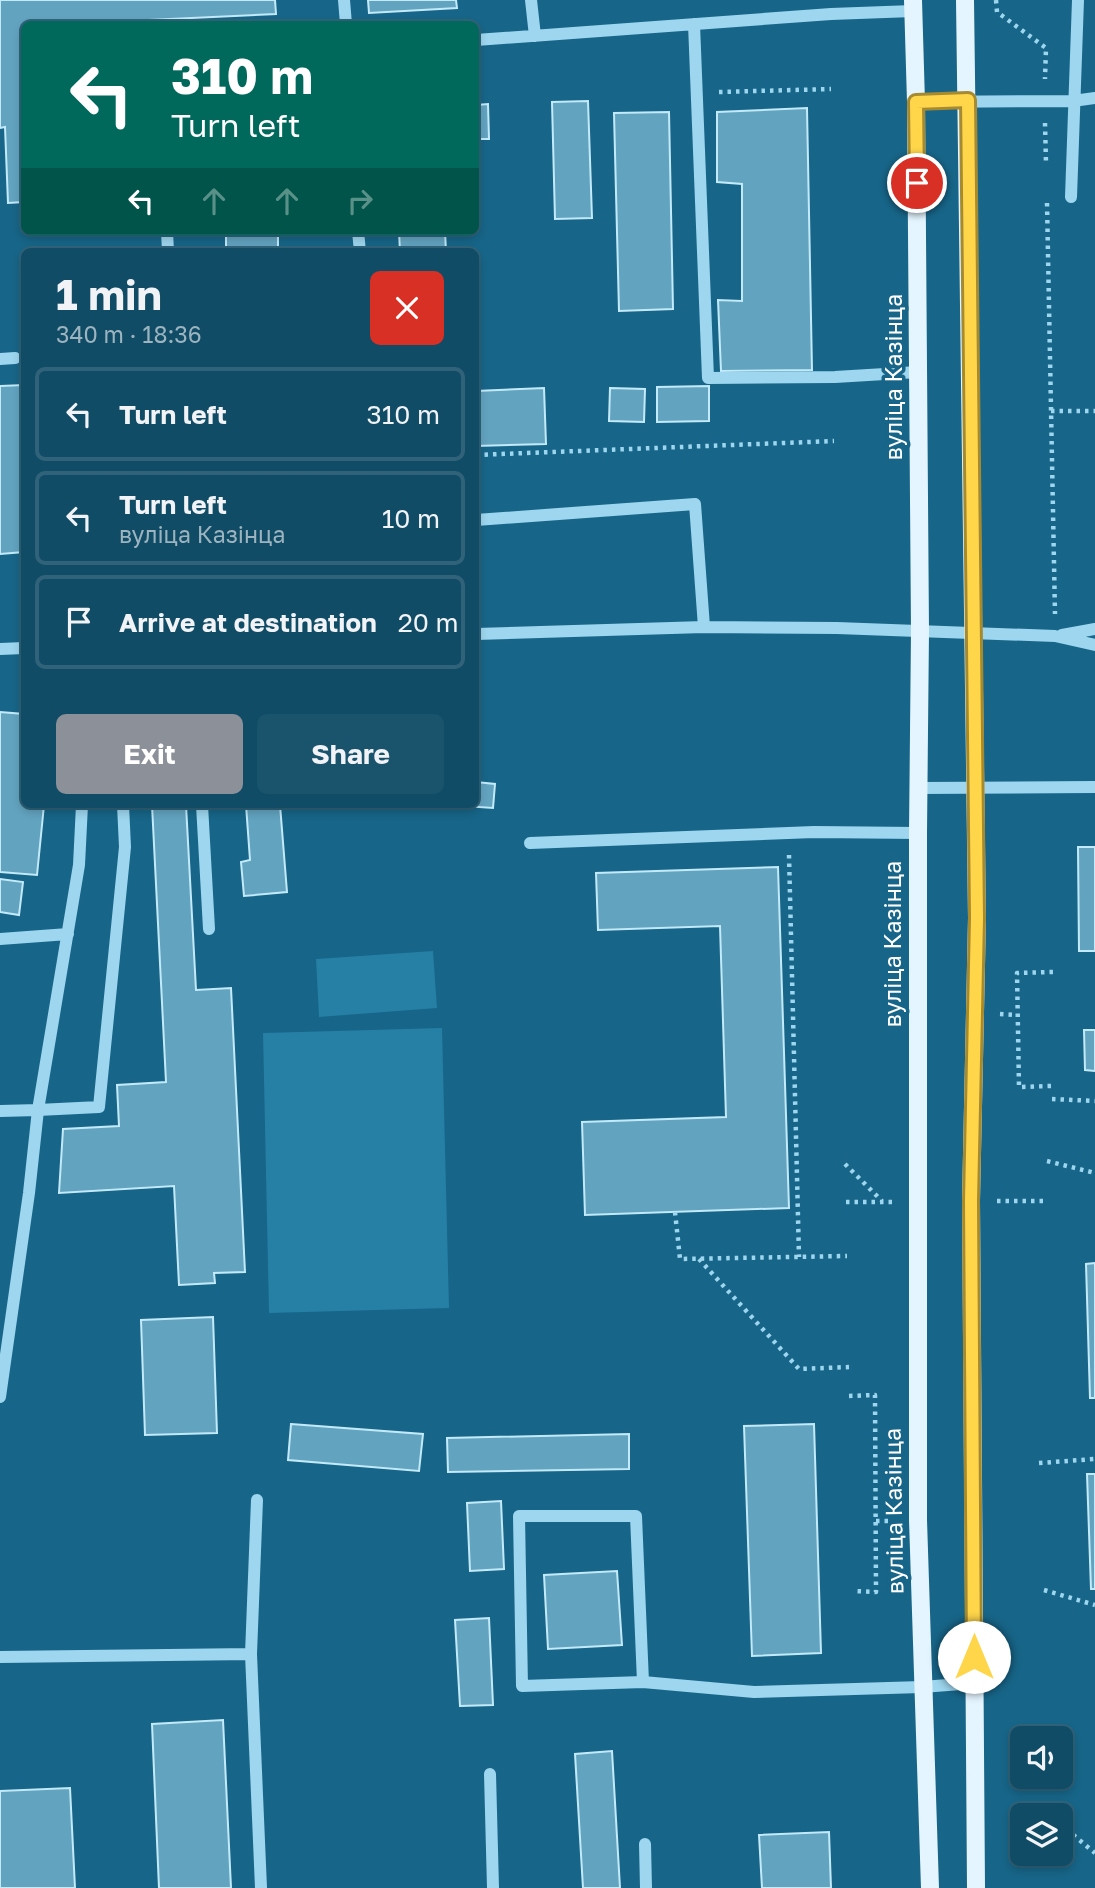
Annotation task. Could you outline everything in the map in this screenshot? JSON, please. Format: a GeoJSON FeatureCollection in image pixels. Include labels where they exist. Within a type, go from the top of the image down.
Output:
{"type":"FeatureCollection","features":[{"type":"Feature","properties":{"kind":"main road"},"geometry":{"type":"LineString","coordinates":[[965,0],[977,918],[971,1201],[976,1888]]}},
{"type":"Feature","properties":{"kind":"main road","name":"вуліца Казінца"},"geometry":{"type":"LineString","coordinates":[[913,6],[920,631],[918,1520],[930,1888]]}},
{"type":"Feature","properties":{"kind":"street"},"geometry":{"type":"LineString","coordinates":[[344,0],[346,21]]}},
{"type":"Feature","properties":{"kind":"street"},"geometry":{"type":"LineString","coordinates":[[531,0],[534,36]]}},
{"type":"Feature","properties":{"kind":"street"},"geometry":{"type":"LineString","coordinates":[[1071,197],[1078,0]]}},
{"type":"Feature","properties":{"kind":"street"},"geometry":{"type":"LineString","coordinates":[[479,40],[913,6]]}},
{"type":"Feature","properties":{"kind":"street"},"geometry":{"type":"LineString","coordinates":[[694,24],[708,378],[835,377],[918,372]]}},
{"type":"Feature","properties":{"kind":"street"},"geometry":{"type":"LineString","coordinates":[[916,102],[1073,101],[1095,98]]}},
{"type":"Feature","properties":{"kind":"street"},"geometry":{"type":"LineString","coordinates":[[0,359],[15,358]]}},
{"type":"Feature","properties":{"kind":"street"},"geometry":{"type":"LineString","coordinates":[[479,520],[695,504],[705,627]]}},
{"type":"Feature","properties":{"kind":"street"},"geometry":{"type":"LineString","coordinates":[[479,634],[705,627],[837,628],[1055,636],[1095,645]]}},
{"type":"Feature","properties":{"kind":"street"},"geometry":{"type":"LineString","coordinates":[[1055,636],[1095,629]]}},
{"type":"Feature","properties":{"kind":"street"},"geometry":{"type":"LineString","coordinates":[[0,649],[21,648]]}},
{"type":"Feature","properties":{"kind":"street"},"geometry":{"type":"LineString","coordinates":[[918,788],[1095,787]]}},
{"type":"Feature","properties":{"kind":"street"},"geometry":{"type":"LineString","coordinates":[[0,1397],[38,1110],[79,865],[82,808]]}},
{"type":"Feature","properties":{"kind":"street"},"geometry":{"type":"LineString","coordinates":[[0,1111],[99,1107],[125,847],[124,808]]}},
{"type":"Feature","properties":{"kind":"street"},"geometry":{"type":"LineString","coordinates":[[202,808],[209,929]]}},
{"type":"Feature","properties":{"kind":"street"},"geometry":{"type":"LineString","coordinates":[[530,843],[814,832],[918,832]]}},
{"type":"Feature","properties":{"kind":"street"},"geometry":{"type":"LineString","coordinates":[[0,939],[68,934]]}},
{"type":"Feature","properties":{"kind":"street"},"geometry":{"type":"LineString","coordinates":[[257,1500],[251,1654],[261,1888]]}},
{"type":"Feature","properties":{"kind":"street"},"geometry":{"type":"LineString","coordinates":[[643,1682],[636,1516],[519,1516],[522,1686],[643,1682],[754,1692],[974,1683]]}},
{"type":"Feature","properties":{"kind":"street"},"geometry":{"type":"LineString","coordinates":[[0,1657],[251,1654]]}},
{"type":"Feature","properties":{"kind":"street"},"geometry":{"type":"LineString","coordinates":[[490,1774],[493,1888]]}},
{"type":"Feature","properties":{"kind":"street"},"geometry":{"type":"LineString","coordinates":[[645,1844],[646,1888]]}},
{"type":"Feature","properties":{"kind":"path"},"geometry":{"type":"LineString","coordinates":[[996,0],[997,12],[1046,48],[1046,169]]}},
{"type":"Feature","properties":{"kind":"path"},"geometry":{"type":"LineString","coordinates":[[697,93],[831,89]]}},
{"type":"Feature","properties":{"kind":"path"},"geometry":{"type":"LineString","coordinates":[[1047,196],[1055,636]]}},
{"type":"Feature","properties":{"kind":"path"},"geometry":{"type":"LineString","coordinates":[[1051,411],[1095,411]]}},
{"type":"Feature","properties":{"kind":"path"},"geometry":{"type":"LineString","coordinates":[[479,455],[834,441]]}},
{"type":"Feature","properties":{"kind":"path"},"geometry":{"type":"LineString","coordinates":[[790,881],[799,1257]]}},
{"type":"Feature","properties":{"kind":"path"},"geometry":{"type":"LineString","coordinates":[[1051,1086],[1019,1087],[1017,973],[1053,972]]}},
{"type":"Feature","properties":{"kind":"path"},"geometry":{"type":"LineString","coordinates":[[1052,1099],[1095,1101]]}},
{"type":"Feature","properties":{"kind":"path"},"geometry":{"type":"LineString","coordinates":[[1047,1161],[1095,1172]]}},
{"type":"Feature","properties":{"kind":"path"},"geometry":{"type":"LineString","coordinates":[[845,1164],[883,1202],[846,1202]]}},
{"type":"Feature","properties":{"kind":"path"},"geometry":{"type":"LineString","coordinates":[[675,1212],[680,1259],[847,1256]]}},
{"type":"Feature","properties":{"kind":"path"},"geometry":{"type":"LineString","coordinates":[[698,1258],[799,1369],[849,1367]]}},
{"type":"Feature","properties":{"kind":"path"},"geometry":{"type":"LineString","coordinates":[[849,1396],[875,1395],[876,1592],[853,1591]]}},
{"type":"Feature","properties":{"kind":"path"},"geometry":{"type":"LineString","coordinates":[[1039,1463],[1095,1459]]}},
{"type":"Feature","properties":{"kind":"path"},"geometry":{"type":"LineString","coordinates":[[1044,1590],[1095,1605]]}},
{"type":"Feature","properties":{"kind":"path"},"geometry":{"type":"LineString","coordinates":[[1073,1835],[1095,1853]]}},
{"type":"Feature","properties":{"kind":"shaded area"},"geometry":{"type":"Polygon","coordinates":[[[433,951],[437,1008],[319,1017],[316,959],[433,951]]]}},
{"type":"Feature","properties":{"kind":"shaded area"},"geometry":{"type":"Polygon","coordinates":[[[442,1028],[449,1308],[269,1313],[263,1033],[442,1028]]]}},
{"type":"Feature","properties":{"kind":"building"},"geometry":{"type":"Polygon","coordinates":[[[0,0],[275,0],[276,14],[127,21],[21,21],[21,202],[8,203],[5,127],[0,128],[0,0]]]}},
{"type":"Feature","properties":{"kind":"building"},"geometry":{"type":"Polygon","coordinates":[[[368,0],[456,0],[457,8],[369,13],[368,0]]]}},
{"type":"Feature","properties":{"kind":"building"},"geometry":{"type":"Polygon","coordinates":[[[588,101],[592,218],[555,219],[552,102],[588,101]]]}},
{"type":"Feature","properties":{"kind":"building"},"geometry":{"type":"Polygon","coordinates":[[[488,104],[489,139],[479,139],[479,105],[488,104]]]}},
{"type":"Feature","properties":{"kind":"building"},"geometry":{"type":"Polygon","coordinates":[[[807,108],[812,370],[721,371],[718,300],[742,301],[742,184],[717,182],[717,112],[807,108]]]}},
{"type":"Feature","properties":{"kind":"building"},"geometry":{"type":"Polygon","coordinates":[[[669,112],[673,309],[619,311],[614,113],[669,112]]]}},
{"type":"Feature","properties":{"kind":"building"},"geometry":{"type":"Polygon","coordinates":[[[226,235],[278,235],[278,248],[226,248],[226,235]]]}},
{"type":"Feature","properties":{"kind":"building"},"geometry":{"type":"Polygon","coordinates":[[[399,235],[445,235],[446,248],[400,248],[399,235]]]}},
{"type":"Feature","properties":{"kind":"building"},"geometry":{"type":"Polygon","coordinates":[[[21,385],[21,552],[0,554],[0,386],[21,385]]]}},
{"type":"Feature","properties":{"kind":"building"},"geometry":{"type":"Polygon","coordinates":[[[709,386],[709,421],[657,422],[657,387],[709,386]]]}},
{"type":"Feature","properties":{"kind":"building"},"geometry":{"type":"Polygon","coordinates":[[[544,388],[546,444],[479,446],[479,391],[544,388]]]}},
{"type":"Feature","properties":{"kind":"building"},"geometry":{"type":"Polygon","coordinates":[[[610,388],[645,389],[644,422],[609,421],[610,388]]]}},
{"type":"Feature","properties":{"kind":"building"},"geometry":{"type":"Polygon","coordinates":[[[0,712],[21,714],[21,808],[44,808],[37,875],[0,872],[0,712]]]}},
{"type":"Feature","properties":{"kind":"building"},"geometry":{"type":"Polygon","coordinates":[[[479,782],[495,784],[493,808],[479,807],[479,782]]]}},
{"type":"Feature","properties":{"kind":"building"},"geometry":{"type":"Polygon","coordinates":[[[152,808],[186,808],[196,990],[231,988],[245,1272],[214,1273],[215,1283],[179,1285],[174,1186],[59,1193],[63,1129],[119,1126],[117,1085],[166,1082],[152,808]]]}},
{"type":"Feature","properties":{"kind":"building"},"geometry":{"type":"Polygon","coordinates":[[[246,808],[280,808],[287,892],[244,896],[241,862],[250,860],[246,808]]]}},
{"type":"Feature","properties":{"kind":"building"},"geometry":{"type":"Polygon","coordinates":[[[1078,847],[1095,847],[1095,951],[1079,951],[1078,847]]]}},
{"type":"Feature","properties":{"kind":"building"},"geometry":{"type":"Polygon","coordinates":[[[778,867],[789,1208],[585,1215],[582,1122],[726,1117],[720,926],[598,930],[596,873],[778,867]]]}},
{"type":"Feature","properties":{"kind":"building"},"geometry":{"type":"Polygon","coordinates":[[[0,879],[23,882],[19,915],[0,912],[0,879]]]}},
{"type":"Feature","properties":{"kind":"building"},"geometry":{"type":"Polygon","coordinates":[[[1084,1030],[1095,1030],[1095,1071],[1085,1070],[1084,1030]]]}},
{"type":"Feature","properties":{"kind":"building"},"geometry":{"type":"Polygon","coordinates":[[[1095,1263],[1095,1398],[1090,1398],[1086,1264],[1095,1263]]]}},
{"type":"Feature","properties":{"kind":"building"},"geometry":{"type":"Polygon","coordinates":[[[213,1317],[217,1433],[145,1435],[141,1320],[213,1317]]]}},
{"type":"Feature","properties":{"kind":"building"},"geometry":{"type":"Polygon","coordinates":[[[291,1424],[423,1434],[419,1471],[288,1460],[291,1424]]]}},
{"type":"Feature","properties":{"kind":"building"},"geometry":{"type":"Polygon","coordinates":[[[814,1424],[821,1653],[752,1656],[744,1426],[814,1424]]]}},
{"type":"Feature","properties":{"kind":"building"},"geometry":{"type":"Polygon","coordinates":[[[629,1434],[629,1469],[448,1472],[447,1438],[629,1434]]]}},
{"type":"Feature","properties":{"kind":"building"},"geometry":{"type":"Polygon","coordinates":[[[1087,1474],[1095,1474],[1095,1589],[1091,1589],[1087,1474]]]}},
{"type":"Feature","properties":{"kind":"building"},"geometry":{"type":"Polygon","coordinates":[[[501,1501],[504,1569],[470,1571],[467,1503],[501,1501]]]}},
{"type":"Feature","properties":{"kind":"building"},"geometry":{"type":"Polygon","coordinates":[[[617,1571],[622,1645],[548,1649],[544,1575],[617,1571]]]}},
{"type":"Feature","properties":{"kind":"building"},"geometry":{"type":"Polygon","coordinates":[[[489,1618],[493,1705],[460,1706],[455,1620],[489,1618]]]}},
{"type":"Feature","properties":{"kind":"building"},"geometry":{"type":"Polygon","coordinates":[[[223,1720],[231,1888],[159,1888],[152,1724],[223,1720]]]}},
{"type":"Feature","properties":{"kind":"building"},"geometry":{"type":"Polygon","coordinates":[[[612,1751],[620,1888],[583,1888],[575,1754],[612,1751]]]}},
{"type":"Feature","properties":{"kind":"building"},"geometry":{"type":"Polygon","coordinates":[[[70,1788],[75,1888],[0,1888],[0,1791],[70,1788]]]}},
{"type":"Feature","properties":{"kind":"building"},"geometry":{"type":"Polygon","coordinates":[[[829,1832],[831,1888],[762,1888],[759,1835],[829,1832]]]}},
{"type":"Feature","properties":{"kind":"route"},"geometry":{"type":"LineString","coordinates":[[917,183],[916,102],[968,100],[977,918],[971,1201],[974,1657]]}}]}
